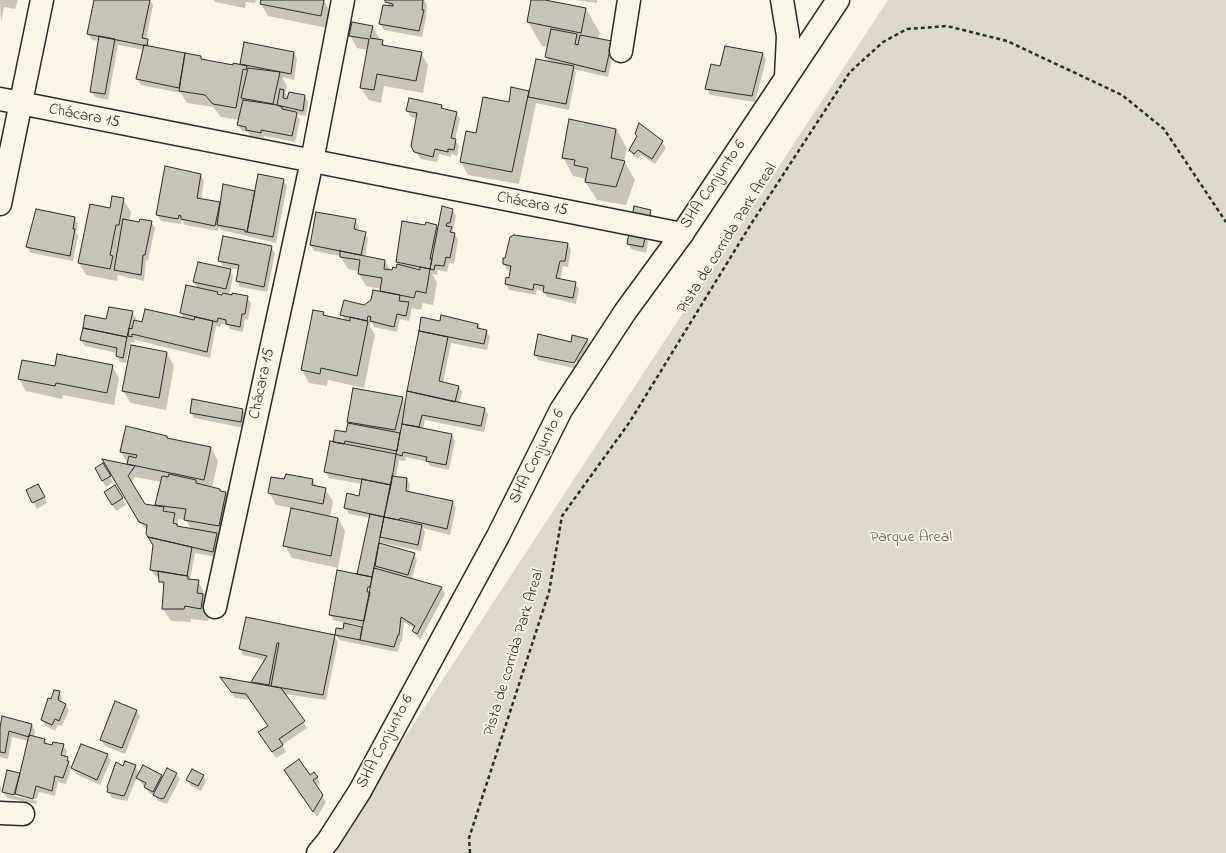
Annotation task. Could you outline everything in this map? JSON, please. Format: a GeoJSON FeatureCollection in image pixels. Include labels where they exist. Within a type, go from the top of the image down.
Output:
{"type":"FeatureCollection","features":[{"type":"Feature","properties":{"kind":"street"},"geometry":{"type":"LineString","coordinates":[[0,204],[10,102],[42,0]]}},
{"type":"Feature","properties":{"kind":"street","name":"Chácara 15"},"geometry":{"type":"LineString","coordinates":[[215,607],[312,161],[342,0]]}},
{"type":"Feature","properties":{"kind":"street"},"geometry":{"type":"LineString","coordinates":[[621,51],[629,0]]}},
{"type":"Feature","properties":{"kind":"street"},"geometry":{"type":"LineString","coordinates":[[782,0],[788,36],[786,77]]}},
{"type":"Feature","properties":{"kind":"street","name":"SHA Conjunto 6"},"geometry":{"type":"LineString","coordinates":[[318,853],[328,842],[360,791],[498,536],[561,410],[626,312],[682,234],[838,0]]}},
{"type":"Feature","properties":{"kind":"street","name":"Chácara 15"},"geometry":{"type":"LineString","coordinates":[[10,102],[682,234]]}},
{"type":"Feature","properties":{"kind":"street"},"geometry":{"type":"LineString","coordinates":[[0,813],[23,814]]}},
{"type":"Feature","properties":{"kind":"path","name":"Pista de corrida Park Areal"},"geometry":{"type":"LineString","coordinates":[[470,853],[469,838],[549,592],[562,516],[629,423],[751,224],[850,72],[883,42],[907,29],[947,26],[1007,41],[1122,95],[1164,129],[1226,222]]}},
{"type":"Feature","properties":{"kind":"green space","name":"Parque Areal"},"geometry":{"type":"Polygon","coordinates":[[[888,0],[1226,0],[1226,853],[329,853],[888,0]]]}},
{"type":"Feature","properties":{"kind":"building"},"geometry":{"type":"Polygon","coordinates":[[[94,0],[150,0],[142,38],[148,39],[147,46],[87,34],[94,0]]]}},
{"type":"Feature","properties":{"kind":"building"},"geometry":{"type":"Polygon","coordinates":[[[261,0],[324,0],[321,16],[260,4],[261,0]]]}},
{"type":"Feature","properties":{"kind":"building"},"geometry":{"type":"Polygon","coordinates":[[[385,0],[423,0],[422,10],[424,10],[419,31],[379,24],[383,5],[393,6],[393,4],[385,2],[385,0]]]}},
{"type":"Feature","properties":{"kind":"building"},"geometry":{"type":"Polygon","coordinates":[[[531,0],[545,0],[586,8],[581,33],[527,22],[531,0]]]}},
{"type":"Feature","properties":{"kind":"building"},"geometry":{"type":"Polygon","coordinates":[[[352,22],[373,26],[370,38],[383,40],[382,45],[422,52],[416,81],[377,74],[374,90],[360,88],[369,39],[349,36],[352,22]]]}},
{"type":"Feature","properties":{"kind":"building"},"geometry":{"type":"Polygon","coordinates":[[[551,29],[577,34],[575,44],[578,45],[580,35],[612,41],[605,72],[545,57],[551,29]]]}},
{"type":"Feature","properties":{"kind":"building"},"geometry":{"type":"Polygon","coordinates":[[[99,36],[115,39],[105,94],[90,92],[99,36]]]}},
{"type":"Feature","properties":{"kind":"building"},"geometry":{"type":"Polygon","coordinates":[[[244,42],[294,52],[291,74],[240,64],[244,42]]]}},
{"type":"Feature","properties":{"kind":"building"},"geometry":{"type":"Polygon","coordinates":[[[144,45],[185,53],[179,88],[136,79],[144,45]]]}},
{"type":"Feature","properties":{"kind":"building"},"geometry":{"type":"Polygon","coordinates":[[[725,46],[763,53],[752,96],[705,89],[711,64],[720,66],[725,46]]]}},
{"type":"Feature","properties":{"kind":"building"},"geometry":{"type":"Polygon","coordinates":[[[185,53],[201,56],[201,59],[247,66],[246,70],[243,69],[236,108],[213,104],[205,95],[179,91],[185,53]]]}},
{"type":"Feature","properties":{"kind":"building"},"geometry":{"type":"Polygon","coordinates":[[[536,59],[574,66],[566,104],[528,97],[536,59]]]}},
{"type":"Feature","properties":{"kind":"building"},"geometry":{"type":"Polygon","coordinates":[[[248,68],[280,72],[273,104],[241,98],[248,68]]]}},
{"type":"Feature","properties":{"kind":"building"},"geometry":{"type":"Polygon","coordinates":[[[511,87],[529,91],[512,172],[460,162],[466,131],[476,133],[483,97],[509,102],[511,87]]]}},
{"type":"Feature","properties":{"kind":"building"},"geometry":{"type":"Polygon","coordinates":[[[280,89],[284,90],[283,98],[287,99],[289,92],[305,95],[303,111],[277,105],[280,89]]]}},
{"type":"Feature","properties":{"kind":"building"},"geometry":{"type":"Polygon","coordinates":[[[409,98],[442,105],[441,108],[457,112],[451,138],[456,139],[454,150],[448,149],[448,152],[435,149],[433,157],[414,152],[411,146],[417,113],[406,111],[409,98]]]}},
{"type":"Feature","properties":{"kind":"building"},"geometry":{"type":"Polygon","coordinates":[[[243,100],[277,105],[282,107],[282,109],[296,112],[292,136],[261,130],[261,133],[246,130],[246,127],[237,125],[243,100]]]}},
{"type":"Feature","properties":{"kind":"building"},"geometry":{"type":"Polygon","coordinates":[[[569,119],[616,129],[611,158],[625,161],[616,187],[585,182],[588,168],[574,165],[575,160],[562,158],[569,119]]]}},
{"type":"Feature","properties":{"kind":"building"},"geometry":{"type":"Polygon","coordinates":[[[639,123],[663,141],[652,159],[638,150],[634,154],[629,150],[637,136],[635,134],[639,123]]]}},
{"type":"Feature","properties":{"kind":"building"},"geometry":{"type":"Polygon","coordinates":[[[165,166],[201,174],[197,198],[220,202],[215,226],[181,219],[181,216],[179,215],[178,219],[156,215],[165,166]]]}},
{"type":"Feature","properties":{"kind":"building"},"geometry":{"type":"Polygon","coordinates":[[[258,174],[284,179],[273,237],[247,232],[258,174]]]}},
{"type":"Feature","properties":{"kind":"building"},"geometry":{"type":"Polygon","coordinates":[[[223,184],[255,191],[247,232],[245,232],[245,230],[217,225],[223,184]]]}},
{"type":"Feature","properties":{"kind":"building"},"geometry":{"type":"Polygon","coordinates":[[[112,196],[124,198],[119,225],[116,225],[110,255],[113,256],[110,269],[78,263],[90,204],[110,208],[112,196]]]}},
{"type":"Feature","properties":{"kind":"building"},"geometry":{"type":"Polygon","coordinates":[[[442,206],[453,209],[450,223],[447,223],[446,226],[452,227],[450,232],[455,233],[450,258],[446,257],[444,266],[435,265],[434,270],[430,269],[442,206]]]}},
{"type":"Feature","properties":{"kind":"building"},"geometry":{"type":"Polygon","coordinates":[[[634,206],[651,210],[643,247],[627,244],[634,206]]]}},
{"type":"Feature","properties":{"kind":"building"},"geometry":{"type":"Polygon","coordinates":[[[36,209],[75,217],[73,229],[75,229],[70,256],[26,247],[36,209]]]}},
{"type":"Feature","properties":{"kind":"building"},"geometry":{"type":"Polygon","coordinates":[[[316,212],[356,219],[354,229],[366,232],[361,255],[310,245],[316,212]]]}},
{"type":"Feature","properties":{"kind":"building"},"geometry":{"type":"Polygon","coordinates":[[[123,219],[139,222],[140,219],[152,221],[145,255],[143,255],[141,275],[114,270],[123,219]]]}},
{"type":"Feature","properties":{"kind":"building"},"geometry":{"type":"Polygon","coordinates":[[[402,221],[425,225],[426,222],[437,225],[430,259],[432,259],[430,269],[396,262],[402,221]]]}},
{"type":"Feature","properties":{"kind":"building"},"geometry":{"type":"Polygon","coordinates":[[[514,235],[568,243],[565,261],[560,261],[556,278],[576,282],[573,298],[543,292],[544,286],[534,284],[533,290],[505,284],[506,277],[509,278],[511,266],[503,264],[503,258],[505,258],[510,237],[514,235]]]}},
{"type":"Feature","properties":{"kind":"building"},"geometry":{"type":"Polygon","coordinates":[[[223,236],[272,246],[264,287],[236,281],[239,265],[218,261],[223,236]]]}},
{"type":"Feature","properties":{"kind":"building"},"geometry":{"type":"Polygon","coordinates":[[[340,251],[385,260],[384,269],[392,270],[393,267],[396,268],[397,264],[420,270],[420,267],[430,269],[426,293],[416,291],[414,298],[380,291],[382,278],[358,274],[360,260],[340,257],[340,251]]]}},
{"type":"Feature","properties":{"kind":"building"},"geometry":{"type":"Polygon","coordinates":[[[198,262],[231,269],[226,289],[193,282],[198,262]]]}},
{"type":"Feature","properties":{"kind":"building"},"geometry":{"type":"Polygon","coordinates":[[[186,285],[218,292],[217,294],[222,295],[223,293],[232,295],[232,293],[248,296],[245,314],[242,314],[240,327],[226,324],[226,320],[218,318],[217,322],[180,313],[186,285]]]}},
{"type":"Feature","properties":{"kind":"building"},"geometry":{"type":"Polygon","coordinates":[[[373,290],[400,295],[399,301],[409,302],[406,316],[397,314],[394,327],[370,321],[371,317],[368,316],[367,321],[340,315],[344,300],[364,305],[371,300],[373,290]]]}},
{"type":"Feature","properties":{"kind":"building"},"geometry":{"type":"Polygon","coordinates":[[[109,307],[133,311],[127,337],[83,328],[85,315],[106,319],[109,307]]]}},
{"type":"Feature","properties":{"kind":"building"},"geometry":{"type":"Polygon","coordinates":[[[145,309],[194,320],[195,317],[213,321],[207,352],[132,334],[132,337],[128,336],[129,328],[132,329],[134,320],[142,322],[145,309]]]}},
{"type":"Feature","properties":{"kind":"building"},"geometry":{"type":"Polygon","coordinates":[[[313,310],[324,312],[323,315],[350,321],[350,317],[368,321],[357,376],[321,368],[320,374],[301,370],[313,310]]]}},
{"type":"Feature","properties":{"kind":"building"},"geometry":{"type":"Polygon","coordinates":[[[441,315],[478,324],[477,328],[487,330],[484,344],[419,331],[421,317],[440,321],[441,315]]]}},
{"type":"Feature","properties":{"kind":"building"},"geometry":{"type":"Polygon","coordinates":[[[83,328],[127,337],[123,358],[116,356],[117,348],[80,340],[83,328]]]}},
{"type":"Feature","properties":{"kind":"building"},"geometry":{"type":"Polygon","coordinates":[[[419,331],[448,337],[439,381],[459,386],[455,402],[407,391],[419,331]]]}},
{"type":"Feature","properties":{"kind":"building"},"geometry":{"type":"Polygon","coordinates":[[[538,334],[571,342],[572,335],[588,339],[574,363],[534,355],[538,334]]]}},
{"type":"Feature","properties":{"kind":"building"},"geometry":{"type":"Polygon","coordinates":[[[131,345],[167,352],[159,398],[122,391],[131,345]]]}},
{"type":"Feature","properties":{"kind":"building"},"geometry":{"type":"Polygon","coordinates":[[[57,354],[113,365],[107,393],[56,383],[55,386],[18,379],[22,360],[55,366],[57,354]]]}},
{"type":"Feature","properties":{"kind":"building"},"geometry":{"type":"Polygon","coordinates":[[[353,388],[403,397],[395,430],[347,422],[353,388]]]}},
{"type":"Feature","properties":{"kind":"building"},"geometry":{"type":"Polygon","coordinates":[[[407,391],[485,408],[481,426],[422,415],[419,427],[402,424],[407,391]]]}},
{"type":"Feature","properties":{"kind":"building"},"geometry":{"type":"Polygon","coordinates":[[[192,399],[243,409],[241,422],[190,413],[192,399]]]}},
{"type":"Feature","properties":{"kind":"building"},"geometry":{"type":"Polygon","coordinates":[[[348,423],[400,433],[397,451],[345,441],[344,444],[333,442],[335,430],[346,432],[348,423]]]}},
{"type":"Feature","properties":{"kind":"building"},"geometry":{"type":"Polygon","coordinates":[[[402,424],[452,434],[446,465],[426,461],[427,457],[403,452],[402,456],[396,454],[402,424]]]}},
{"type":"Feature","properties":{"kind":"building"},"geometry":{"type":"Polygon","coordinates":[[[126,426],[167,436],[167,438],[211,447],[204,480],[127,464],[129,456],[136,458],[137,455],[120,452],[126,426]]]}},
{"type":"Feature","properties":{"kind":"building"},"geometry":{"type":"Polygon","coordinates":[[[330,441],[396,454],[391,485],[324,472],[330,441]]]}},
{"type":"Feature","properties":{"kind":"building"},"geometry":{"type":"Polygon","coordinates":[[[102,459],[135,466],[128,476],[145,504],[164,507],[163,511],[175,513],[173,523],[177,524],[177,526],[217,533],[213,552],[148,537],[146,534],[147,525],[139,522],[102,459]]]}},
{"type":"Feature","properties":{"kind":"building"},"geometry":{"type":"Polygon","coordinates":[[[103,463],[111,476],[102,481],[95,468],[103,463]]]}},
{"type":"Feature","properties":{"kind":"building"},"geometry":{"type":"Polygon","coordinates":[[[169,474],[196,480],[196,483],[226,492],[219,526],[184,520],[186,509],[155,505],[162,476],[168,477],[169,474]]]}},
{"type":"Feature","properties":{"kind":"building"},"geometry":{"type":"Polygon","coordinates":[[[286,474],[313,479],[312,485],[326,488],[323,504],[268,493],[271,477],[284,479],[286,474]]]}},
{"type":"Feature","properties":{"kind":"building"},"geometry":{"type":"Polygon","coordinates":[[[392,476],[407,478],[406,491],[453,501],[447,529],[400,518],[399,520],[384,517],[392,476]]]}},
{"type":"Feature","properties":{"kind":"building"},"geometry":{"type":"Polygon","coordinates":[[[362,479],[391,485],[384,517],[344,508],[347,493],[359,496],[362,479]]]}},
{"type":"Feature","properties":{"kind":"building"},"geometry":{"type":"Polygon","coordinates":[[[38,484],[45,497],[32,503],[26,490],[38,484]]]}},
{"type":"Feature","properties":{"kind":"building"},"geometry":{"type":"Polygon","coordinates":[[[115,485],[123,498],[112,505],[104,492],[115,485]]]}},
{"type":"Feature","properties":{"kind":"building"},"geometry":{"type":"Polygon","coordinates":[[[291,508],[338,518],[331,556],[283,546],[291,508]]]}},
{"type":"Feature","properties":{"kind":"building"},"geometry":{"type":"Polygon","coordinates":[[[370,514],[384,517],[372,577],[357,574],[370,514]]]}},
{"type":"Feature","properties":{"kind":"building"},"geometry":{"type":"Polygon","coordinates":[[[384,517],[422,525],[418,545],[380,537],[384,517]]]}},
{"type":"Feature","properties":{"kind":"building"},"geometry":{"type":"Polygon","coordinates":[[[148,537],[192,547],[187,576],[150,570],[153,545],[148,537]]]}},
{"type":"Feature","properties":{"kind":"building"},"geometry":{"type":"Polygon","coordinates":[[[379,543],[415,553],[408,575],[375,566],[379,543]]]}},
{"type":"Feature","properties":{"kind":"building"},"geometry":{"type":"Polygon","coordinates":[[[374,568],[442,587],[417,634],[412,631],[415,626],[401,617],[399,635],[394,647],[360,640],[374,568]]]}},
{"type":"Feature","properties":{"kind":"building"},"geometry":{"type":"Polygon","coordinates":[[[337,570],[372,577],[370,587],[368,587],[367,592],[370,592],[364,621],[329,615],[337,570]]]}},
{"type":"Feature","properties":{"kind":"building"},"geometry":{"type":"Polygon","coordinates":[[[158,571],[188,576],[188,579],[199,580],[197,593],[203,594],[201,609],[185,606],[184,609],[162,609],[164,582],[159,582],[158,571]]]}},
{"type":"Feature","properties":{"kind":"building"},"geometry":{"type":"Polygon","coordinates":[[[246,617],[335,635],[323,695],[271,686],[279,643],[277,643],[269,685],[251,682],[267,656],[239,649],[246,617]]]}},
{"type":"Feature","properties":{"kind":"building"},"geometry":{"type":"Polygon","coordinates":[[[344,623],[362,627],[360,640],[335,635],[336,628],[343,629],[344,623]]]}},
{"type":"Feature","properties":{"kind":"building"},"geometry":{"type":"Polygon","coordinates":[[[220,677],[281,688],[305,721],[279,739],[283,745],[272,752],[258,732],[268,726],[246,694],[231,692],[220,677]]]}},
{"type":"Feature","properties":{"kind":"building"},"geometry":{"type":"Polygon","coordinates":[[[54,690],[60,691],[58,700],[66,704],[59,721],[55,719],[52,725],[41,720],[48,698],[51,699],[54,690]]]}},
{"type":"Feature","properties":{"kind":"building"},"geometry":{"type":"Polygon","coordinates":[[[115,701],[137,710],[122,748],[100,740],[115,701]]]}},
{"type":"Feature","properties":{"kind":"building"},"geometry":{"type":"Polygon","coordinates":[[[2,716],[32,724],[29,737],[9,731],[5,753],[0,752],[0,728],[2,716]]]}},
{"type":"Feature","properties":{"kind":"building"},"geometry":{"type":"Polygon","coordinates":[[[29,735],[45,739],[44,743],[52,745],[53,742],[64,744],[61,755],[68,757],[67,761],[69,761],[63,778],[55,776],[52,791],[36,786],[33,799],[15,794],[29,735]]]}},
{"type":"Feature","properties":{"kind":"building"},"geometry":{"type":"Polygon","coordinates":[[[81,744],[108,754],[97,780],[71,768],[81,744]]]}},
{"type":"Feature","properties":{"kind":"building"},"geometry":{"type":"Polygon","coordinates":[[[299,759],[310,775],[314,772],[318,777],[313,780],[323,795],[313,812],[284,770],[299,759]]]}},
{"type":"Feature","properties":{"kind":"building"},"geometry":{"type":"Polygon","coordinates":[[[125,761],[136,765],[124,796],[107,792],[107,787],[116,762],[123,766],[125,761]]]}},
{"type":"Feature","properties":{"kind":"building"},"geometry":{"type":"Polygon","coordinates":[[[143,765],[162,775],[153,792],[144,787],[146,783],[136,778],[143,765]]]}},
{"type":"Feature","properties":{"kind":"building"},"geometry":{"type":"Polygon","coordinates":[[[167,768],[177,773],[164,798],[161,799],[153,795],[167,768]]]}},
{"type":"Feature","properties":{"kind":"building"},"geometry":{"type":"Polygon","coordinates":[[[192,769],[204,775],[198,786],[186,780],[192,769]]]}},
{"type":"Feature","properties":{"kind":"building"},"geometry":{"type":"Polygon","coordinates":[[[7,770],[20,773],[14,795],[2,792],[7,770]]]}}]}
